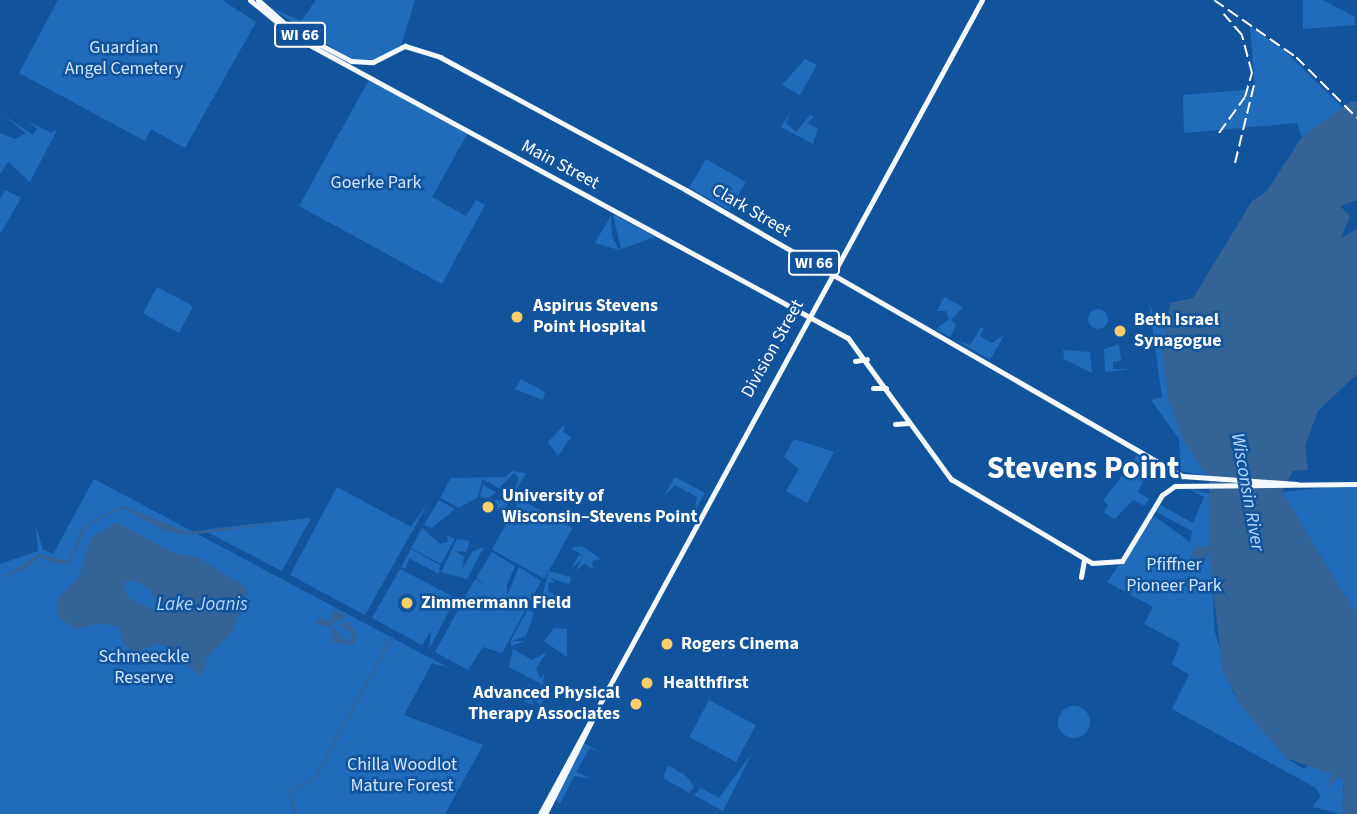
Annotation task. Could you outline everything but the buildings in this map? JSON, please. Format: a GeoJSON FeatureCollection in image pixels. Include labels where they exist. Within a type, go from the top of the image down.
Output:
{"type":"FeatureCollection","features":[{"type":"Feature","properties":{"kind":"main road","name":"Main Street"},"geometry":{"type":"LineString","coordinates":[[250,0],[295,37],[807,316],[861,349],[868,359]]}},
{"type":"Feature","properties":{"kind":"main road","name":"Clark Street"},"geometry":{"type":"LineString","coordinates":[[258,0],[292,30],[349,60],[373,62],[405,46],[424,49],[831,272],[1180,475],[1204,484]]}},
{"type":"Feature","properties":{"kind":"main road","name":"Division Street"},"geometry":{"type":"LineString","coordinates":[[540,814],[807,316],[982,0]]}},
{"type":"Feature","properties":{"kind":"main road","name":"WI 66"},"geometry":{"type":"LineString","coordinates":[[868,359],[909,424],[959,486],[1082,558],[1108,566],[1122,561],[1162,495],[1204,484],[1357,484]]}},
{"type":"Feature","properties":{"kind":"main road"},"geometry":{"type":"LineString","coordinates":[[855,361],[868,359]]}},
{"type":"Feature","properties":{"kind":"main road"},"geometry":{"type":"LineString","coordinates":[[873,388],[887,389]]}},
{"type":"Feature","properties":{"kind":"main road"},"geometry":{"type":"LineString","coordinates":[[895,425],[909,424]]}},
{"type":"Feature","properties":{"kind":"main road"},"geometry":{"type":"LineString","coordinates":[[1080,577],[1087,568],[1082,558]]}},
{"type":"Feature","properties":{"kind":"main road","name":"Division Street"},"geometry":{"type":"LineString","coordinates":[[545,814],[594,715]]}},
{"type":"Feature","properties":{"kind":"green space","name":"Guardian Angel Cemetery"},"geometry":{"type":"Polygon","coordinates":[[[58,0],[222,0],[256,22],[185,148],[151,129],[145,141],[19,73],[58,0]]]}},
{"type":"Feature","properties":{"kind":"green space"},"geometry":{"type":"Polygon","coordinates":[[[316,0],[415,0],[401,46],[373,60],[350,59],[269,7],[301,21],[316,0]]]}},
{"type":"Feature","properties":{"kind":"green space"},"geometry":{"type":"Polygon","coordinates":[[[1303,0],[1323,0],[1355,17],[1355,25],[1303,29],[1303,0]]]}},
{"type":"Feature","properties":{"kind":"green space"},"geometry":{"type":"Polygon","coordinates":[[[1250,26],[1285,51],[1345,110],[1302,137],[1297,123],[1184,133],[1183,95],[1255,89],[1250,26]]]}},
{"type":"Feature","properties":{"kind":"green space"},"geometry":{"type":"Polygon","coordinates":[[[805,59],[817,65],[800,95],[782,85],[805,59]]]}},
{"type":"Feature","properties":{"kind":"green space","name":"Goerke Park"},"geometry":{"type":"Polygon","coordinates":[[[370,78],[469,131],[432,197],[466,216],[476,200],[485,205],[442,284],[299,206],[370,78]]]}},
{"type":"Feature","properties":{"kind":"green space"},"geometry":{"type":"Polygon","coordinates":[[[790,112],[786,123],[796,132],[810,115],[814,117],[807,123],[818,129],[813,144],[781,127],[790,112]]]}},
{"type":"Feature","properties":{"kind":"green space"},"geometry":{"type":"Polygon","coordinates":[[[0,113],[33,135],[37,129],[28,121],[51,133],[57,130],[30,182],[8,162],[0,174],[0,133],[15,139],[26,133],[0,113]]]}},
{"type":"Feature","properties":{"kind":"green space"},"geometry":{"type":"Polygon","coordinates":[[[706,159],[746,182],[729,211],[690,188],[706,159]]]}},
{"type":"Feature","properties":{"kind":"green space"},"geometry":{"type":"Polygon","coordinates":[[[5,190],[21,198],[0,234],[0,199],[5,190]]]}},
{"type":"Feature","properties":{"kind":"green space"},"geometry":{"type":"Polygon","coordinates":[[[611,215],[612,236],[619,250],[595,243],[611,215]]]}},
{"type":"Feature","properties":{"kind":"green space"},"geometry":{"type":"Polygon","coordinates":[[[615,215],[655,237],[621,249],[615,215]]]}},
{"type":"Feature","properties":{"kind":"green space"},"geometry":{"type":"Polygon","coordinates":[[[157,287],[193,306],[179,333],[143,313],[157,287]]]}},
{"type":"Feature","properties":{"kind":"green space"},"geometry":{"type":"Polygon","coordinates":[[[944,297],[963,307],[951,320],[956,325],[950,337],[936,329],[949,319],[946,311],[937,311],[944,297]]]}},
{"type":"Feature","properties":{"kind":"green space"},"geometry":{"type":"Polygon","coordinates":[[[1149,303],[1154,317],[1165,316],[1168,399],[1208,476],[1181,471],[1179,439],[1151,400],[1162,397],[1149,303]]]}},
{"type":"Feature","properties":{"kind":"green space"},"geometry":{"type":"Polygon","coordinates":[[[1098,309],[1105,312],[1108,319],[1105,326],[1098,329],[1091,326],[1088,319],[1091,312],[1098,309]]]}},
{"type":"Feature","properties":{"kind":"green space"},"geometry":{"type":"Polygon","coordinates":[[[981,327],[984,329],[980,336],[992,343],[1004,335],[990,360],[958,341],[970,345],[981,327]]]}},
{"type":"Feature","properties":{"kind":"green space"},"geometry":{"type":"Polygon","coordinates":[[[1119,344],[1121,360],[1113,362],[1113,369],[1130,369],[1105,372],[1104,349],[1119,344]]]}},
{"type":"Feature","properties":{"kind":"green space"},"geometry":{"type":"Polygon","coordinates":[[[1063,350],[1090,352],[1092,373],[1064,359],[1063,350]]]}},
{"type":"Feature","properties":{"kind":"green space"},"geometry":{"type":"Polygon","coordinates":[[[521,379],[545,392],[543,400],[515,389],[521,379]]]}},
{"type":"Feature","properties":{"kind":"green space"},"geometry":{"type":"Polygon","coordinates":[[[565,424],[563,432],[571,437],[558,456],[548,442],[565,424]]]}},
{"type":"Feature","properties":{"kind":"green space"},"geometry":{"type":"Polygon","coordinates":[[[794,439],[834,452],[807,503],[786,491],[799,469],[784,457],[794,439]]]}},
{"type":"Feature","properties":{"kind":"green space"},"geometry":{"type":"Polygon","coordinates":[[[1137,455],[1147,462],[1135,471],[1145,478],[1138,492],[1149,499],[1145,506],[1133,500],[1115,519],[1104,513],[1108,505],[1103,501],[1137,455]]]}},
{"type":"Feature","properties":{"kind":"green space"},"geometry":{"type":"Polygon","coordinates":[[[511,471],[526,473],[513,495],[519,478],[514,473],[499,488],[482,479],[478,497],[459,508],[440,498],[451,478],[506,477],[511,471]]]}},
{"type":"Feature","properties":{"kind":"green space"},"geometry":{"type":"Polygon","coordinates":[[[675,477],[705,493],[695,510],[697,497],[675,485],[664,496],[675,477]]]}},
{"type":"Feature","properties":{"kind":"green space","name":"Schmeeckle Reserve"},"geometry":{"type":"Polygon","coordinates":[[[94,479],[449,668],[432,663],[404,715],[483,745],[445,814],[0,814],[0,564],[38,551],[36,526],[43,550],[53,554],[94,479]]]}},
{"type":"Feature","properties":{"kind":"green space"},"geometry":{"type":"Polygon","coordinates":[[[1357,484],[1357,615],[1282,492],[1357,484]]]}},
{"type":"Feature","properties":{"kind":"green space"},"geometry":{"type":"Polygon","coordinates":[[[483,485],[496,492],[488,499],[510,501],[505,509],[485,511],[490,502],[480,496],[483,485]]]}},
{"type":"Feature","properties":{"kind":"green space"},"geometry":{"type":"Polygon","coordinates":[[[337,487],[411,527],[428,503],[365,615],[290,575],[337,487]]]}},
{"type":"Feature","properties":{"kind":"green space","name":"Pfiffner Pioneer Park"},"geometry":{"type":"Polygon","coordinates":[[[1187,488],[1211,494],[1214,629],[1233,693],[1286,758],[1304,769],[1312,762],[1344,780],[1342,814],[1312,807],[1321,796],[1316,788],[1172,709],[1189,675],[1172,664],[1180,643],[1144,624],[1153,607],[1107,582],[1154,516],[1190,542],[1192,531],[1156,512],[1160,505],[1193,523],[1204,497],[1187,488]]]}},
{"type":"Feature","properties":{"kind":"green space"},"geometry":{"type":"Polygon","coordinates":[[[520,499],[572,528],[544,579],[492,550],[520,499]]]}},
{"type":"Feature","properties":{"kind":"green space"},"geometry":{"type":"Polygon","coordinates":[[[439,500],[455,509],[432,528],[424,525],[439,500]]]}},
{"type":"Feature","properties":{"kind":"green space"},"geometry":{"type":"Polygon","coordinates":[[[311,518],[282,571],[207,532],[208,529],[311,518]]]}},
{"type":"Feature","properties":{"kind":"green space"},"geometry":{"type":"Polygon","coordinates":[[[422,528],[440,544],[448,542],[447,535],[455,539],[441,564],[411,548],[422,528]]]}},
{"type":"Feature","properties":{"kind":"green space"},"geometry":{"type":"Polygon","coordinates":[[[457,539],[470,541],[466,552],[454,551],[464,556],[462,569],[473,551],[484,547],[467,579],[441,572],[457,539]]]}},
{"type":"Feature","properties":{"kind":"green space"},"geometry":{"type":"Polygon","coordinates":[[[582,546],[601,559],[592,561],[593,569],[585,564],[576,570],[582,558],[571,569],[579,555],[585,557],[571,548],[582,546]]]}},
{"type":"Feature","properties":{"kind":"green space"},"geometry":{"type":"Polygon","coordinates":[[[411,549],[440,565],[439,574],[409,558],[406,569],[401,567],[411,549]]]}},
{"type":"Feature","properties":{"kind":"green space"},"geometry":{"type":"Polygon","coordinates":[[[492,552],[515,566],[507,584],[507,596],[519,567],[541,581],[502,653],[483,647],[468,670],[435,652],[475,579],[486,586],[476,578],[492,552]]]}},
{"type":"Feature","properties":{"kind":"green space"},"geometry":{"type":"Polygon","coordinates":[[[400,569],[456,598],[429,649],[431,631],[422,645],[372,618],[400,569]]]}},
{"type":"Feature","properties":{"kind":"green space"},"geometry":{"type":"Polygon","coordinates":[[[549,571],[571,577],[569,584],[549,578],[555,582],[548,583],[548,591],[562,599],[542,597],[549,571]]]}},
{"type":"Feature","properties":{"kind":"green space"},"geometry":{"type":"Polygon","coordinates":[[[528,609],[534,613],[526,636],[512,641],[525,641],[511,646],[511,640],[528,609]]]}},
{"type":"Feature","properties":{"kind":"green space"},"geometry":{"type":"Polygon","coordinates":[[[554,628],[567,629],[567,657],[544,641],[554,628]]]}},
{"type":"Feature","properties":{"kind":"green space"},"geometry":{"type":"Polygon","coordinates":[[[513,649],[532,660],[547,652],[536,669],[540,678],[544,674],[543,685],[509,667],[513,649]]]}},
{"type":"Feature","properties":{"kind":"green space"},"geometry":{"type":"Polygon","coordinates":[[[529,684],[529,695],[534,687],[543,692],[551,684],[540,706],[532,695],[533,705],[521,699],[529,684]]]}},
{"type":"Feature","properties":{"kind":"green space"},"geometry":{"type":"Polygon","coordinates":[[[709,700],[756,725],[736,762],[689,737],[709,700]]]}},
{"type":"Feature","properties":{"kind":"green space"},"geometry":{"type":"Polygon","coordinates":[[[1074,706],[1085,711],[1090,722],[1085,733],[1074,738],[1063,733],[1058,722],[1063,711],[1074,706]]]}},
{"type":"Feature","properties":{"kind":"green space"},"geometry":{"type":"Polygon","coordinates":[[[584,743],[600,752],[590,748],[576,772],[591,779],[574,776],[560,804],[555,799],[584,743]]]}},
{"type":"Feature","properties":{"kind":"green space"},"geometry":{"type":"Polygon","coordinates":[[[752,753],[723,811],[694,795],[701,788],[719,798],[752,753]]]}},
{"type":"Feature","properties":{"kind":"green space"},"geometry":{"type":"Polygon","coordinates":[[[668,765],[686,776],[694,786],[690,793],[663,778],[668,765]]]}},
{"type":"Feature","properties":{"kind":"water","name":"Wisconsin River"},"geometry":{"type":"Polygon","coordinates":[[[1352,101],[1357,102],[1357,200],[1340,206],[1350,216],[1341,238],[1357,229],[1357,374],[1318,411],[1305,446],[1308,470],[1293,471],[1282,492],[1357,615],[1357,814],[1342,814],[1344,780],[1338,777],[1327,788],[1331,774],[1286,758],[1240,705],[1222,668],[1209,553],[1203,563],[1191,556],[1195,546],[1209,547],[1209,479],[1182,438],[1168,399],[1162,349],[1170,303],[1193,298],[1252,201],[1266,192],[1302,137],[1352,101]]]}},
{"type":"Feature","properties":{"kind":"water"},"geometry":{"type":"Polygon","coordinates":[[[123,506],[187,532],[310,519],[189,535],[165,531],[123,508],[88,525],[69,564],[57,564],[39,557],[25,569],[0,579],[39,554],[68,561],[84,525],[123,506]]]}},
{"type":"Feature","properties":{"kind":"water","name":"Lake Joanis"},"geometry":{"type":"Polygon","coordinates":[[[116,522],[176,554],[198,557],[248,589],[232,633],[207,658],[202,677],[160,643],[137,652],[124,646],[119,627],[99,623],[76,630],[57,616],[57,600],[79,577],[91,538],[116,522]],[[134,580],[124,583],[127,597],[162,614],[151,590],[134,580]]]}},
{"type":"Feature","properties":{"kind":"water"},"geometry":{"type":"Polygon","coordinates":[[[333,610],[348,616],[330,625],[349,643],[352,634],[339,624],[350,622],[357,636],[354,645],[333,643],[331,628],[315,623],[319,618],[331,622],[333,610]]]}},
{"type":"Feature","properties":{"kind":"waterway"},"geometry":{"type":"LineString","coordinates":[[295,814],[290,792],[315,778],[392,637]]}},
{"type":"Feature","properties":{"kind":"railway"},"geometry":{"type":"LineString","coordinates":[[1214,0],[1296,57],[1357,118]]}},
{"type":"Feature","properties":{"kind":"railway"},"geometry":{"type":"LineString","coordinates":[[1219,133],[1245,97],[1252,73],[1242,35],[1224,14]]}},
{"type":"Feature","properties":{"kind":"railway"},"geometry":{"type":"LineString","coordinates":[[1235,163],[1254,85]]}},
{"type":"Feature","properties":{"kind":"place","name":"Aspirus Stevens Point Hospital"},"geometry":{"type":"Point","coordinates":[517,317]}},
{"type":"Feature","properties":{"kind":"place","name":"Beth Israel Synagogue"},"geometry":{"type":"Point","coordinates":[1120,331]}},
{"type":"Feature","properties":{"kind":"place","name":"University of Wisconsin–Stevens Point"},"geometry":{"type":"Point","coordinates":[488,507]}},
{"type":"Feature","properties":{"kind":"place","name":"Zimmermann Field"},"geometry":{"type":"Point","coordinates":[407,603]}},
{"type":"Feature","properties":{"kind":"place","name":"Rogers Cinema"},"geometry":{"type":"Point","coordinates":[667,644]}},
{"type":"Feature","properties":{"kind":"place","name":"Healthfirst"},"geometry":{"type":"Point","coordinates":[647,683]}},
{"type":"Feature","properties":{"kind":"place","name":"Advanced Physical Therapy Associates"},"geometry":{"type":"Point","coordinates":[636,704]}},
{"type":"Feature","properties":{"kind":"district","name":"Stevens Point"},"geometry":{"type":"Point","coordinates":[1083,468]}},
{"type":"Feature","properties":{"kind":"park label","name":"Chilla Woodlot Mature Forest"},"geometry":{"type":"Point","coordinates":[402,776]}}]}
